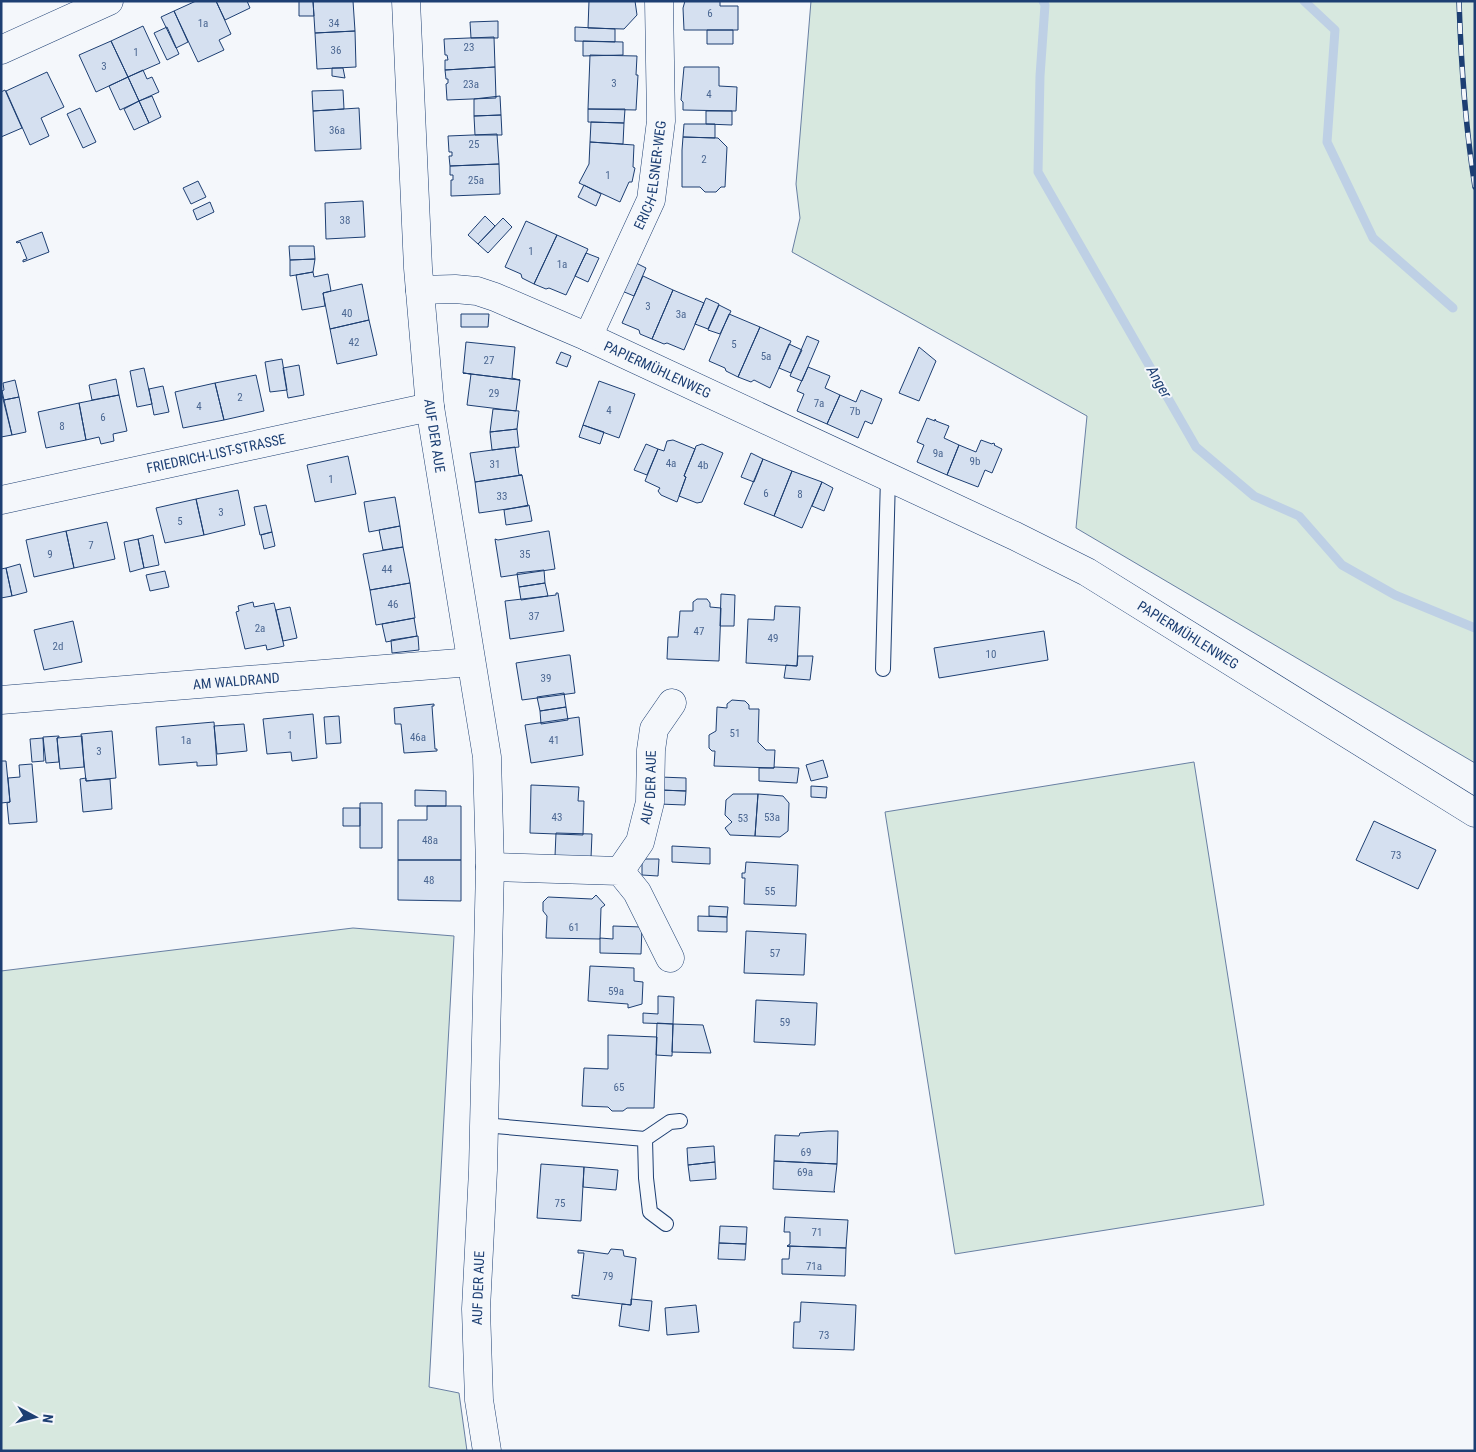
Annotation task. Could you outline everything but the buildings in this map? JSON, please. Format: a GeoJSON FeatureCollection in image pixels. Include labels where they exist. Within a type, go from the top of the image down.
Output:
{"type":"FeatureCollection","features":[{"type":"Feature","properties":{"kind":"street"},"geometry":{"type":"LineString","coordinates":[[1,50],[109,1]]}},
{"type":"Feature","properties":{"kind":"street","name":"AUF DER AUE"},"geometry":{"type":"LineString","coordinates":[[406,1],[418,268],[430,407],[487,757],[490,867],[483,1170],[476,1309],[479,1400],[487,1451]]}},
{"type":"Feature","properties":{"kind":"street","name":"ERICH-ELSNER-WEG"},"geometry":{"type":"LineString","coordinates":[[588,337],[651,200],[661,120],[659,1]]}},
{"type":"Feature","properties":{"kind":"street","name":"PAPIERMÜHLENWEG"},"geometry":{"type":"LineString","coordinates":[[420,290],[455,289],[477,291],[496,297],[588,337],[1088,572],[1475,813]]}},
{"type":"Feature","properties":{"kind":"street","name":"FRIEDRICH-LIST-STRASSE"},"geometry":{"type":"LineString","coordinates":[[1,500],[430,407]]}},
{"type":"Feature","properties":{"kind":"street","name":"AM WALDRAND"},"geometry":{"type":"LineString","coordinates":[[1,700],[471,662]]}},
{"type":"Feature","properties":{"kind":"street","name":"AUF DER AUE"},"geometry":{"type":"LineString","coordinates":[[620,871],[640,842],[650,802],[651,750],[654,729],[672,703]]}},
{"type":"Feature","properties":{"kind":"street"},"geometry":{"type":"LineString","coordinates":[[490,867],[620,871],[638,892],[670,958]]}},
{"type":"Feature","properties":{"kind":"lane"},"geometry":{"type":"LineString","coordinates":[[884,669],[888,477]]}},
{"type":"Feature","properties":{"kind":"lane"},"geometry":{"type":"LineString","coordinates":[[483,1124],[645,1139],[670,1122],[680,1121]]}},
{"type":"Feature","properties":{"kind":"lane"},"geometry":{"type":"LineString","coordinates":[[645,1139],[646,1178],[650,1212],[666,1224]]}},
{"type":"Feature","properties":{"kind":"shaded area"},"geometry":{"type":"Polygon","coordinates":[[[811,1],[1475,1],[1475,763],[1076,528],[1087,416],[792,252],[800,218],[796,184],[811,1]]]}},
{"type":"Feature","properties":{"kind":"shaded area"},"geometry":{"type":"Polygon","coordinates":[[[1194,762],[1264,1205],[955,1254],[885,812],[1194,762]]]}},
{"type":"Feature","properties":{"kind":"shaded area"},"geometry":{"type":"Polygon","coordinates":[[[353,928],[454,936],[429,1387],[459,1393],[467,1451],[1,1451],[1,971],[353,928]]]}},
{"type":"Feature","properties":{"kind":"waterway","name":"Anger"},"geometry":{"type":"LineString","coordinates":[[1043,1],[1045,5],[1040,76],[1038,172],[1196,447],[1254,496],[1299,516],[1342,565],[1395,595],[1475,628]]}},
{"type":"Feature","properties":{"kind":"waterway","name":"Anger"},"geometry":{"type":"LineString","coordinates":[[1304,1],[1335,30],[1327,142],[1373,238],[1453,308]]}},
{"type":"Feature","properties":{"kind":"railway"},"geometry":{"type":"LineString","coordinates":[[1459,1],[1464,94],[1475,187]]}}]}
